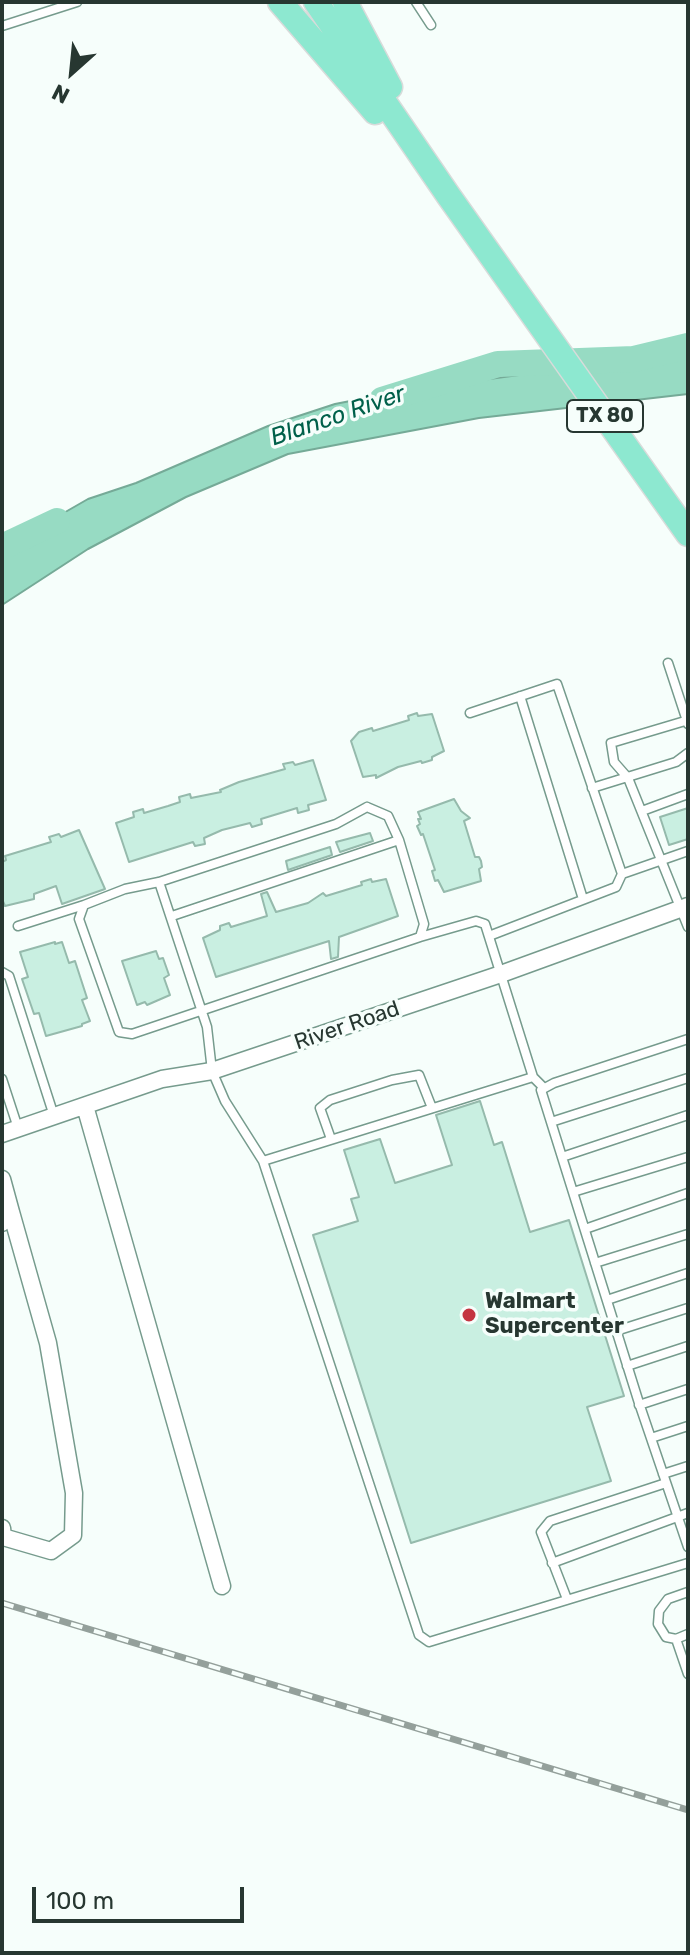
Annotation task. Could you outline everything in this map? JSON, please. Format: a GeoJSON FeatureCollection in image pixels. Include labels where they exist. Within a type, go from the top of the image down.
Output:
{"type":"FeatureCollection","features":[{"type":"Feature","properties":{"kind":"main road"},"geometry":{"type":"LineString","coordinates":[[280,2],[448,195]]}},
{"type":"Feature","properties":{"kind":"main road","name":"TX 80"},"geometry":{"type":"LineString","coordinates":[[316,2],[448,195],[688,534]]}},
{"type":"Feature","properties":{"kind":"main road"},"geometry":{"type":"LineString","coordinates":[[349,4],[448,195]]}},
{"type":"Feature","properties":{"kind":"street","name":"River Road"},"geometry":{"type":"LineString","coordinates":[[10,1131],[162,1079],[212,1071],[501,974],[685,908]]}},
{"type":"Feature","properties":{"kind":"street"},"geometry":{"type":"LineString","coordinates":[[85,1106],[222,1586]]}},
{"type":"Feature","properties":{"kind":"street"},"geometry":{"type":"LineString","coordinates":[[2,1179],[7,1217],[48,1343],[74,1493],[73,1535],[51,1551],[3,1537],[2,1528]]}},
{"type":"Feature","properties":{"kind":"lane"},"geometry":{"type":"LineString","coordinates":[[2,26],[77,2]]}},
{"type":"Feature","properties":{"kind":"lane"},"geometry":{"type":"LineString","coordinates":[[416,2],[431,25]]}},
{"type":"Feature","properties":{"kind":"lane"},"geometry":{"type":"LineString","coordinates":[[668,663],[687,723],[611,743],[614,762],[628,778],[661,860],[685,908],[688,927]]}},
{"type":"Feature","properties":{"kind":"lane"},"geometry":{"type":"LineString","coordinates":[[470,713],[557,684],[622,874],[616,887],[489,936]]}},
{"type":"Feature","properties":{"kind":"lane"},"geometry":{"type":"LineString","coordinates":[[520,696],[583,899]]}},
{"type":"Feature","properties":{"kind":"lane"},"geometry":{"type":"LineString","coordinates":[[592,788],[676,762],[688,753]]}},
{"type":"Feature","properties":{"kind":"lane"},"geometry":{"type":"LineString","coordinates":[[642,811],[688,794]]}},
{"type":"Feature","properties":{"kind":"lane"},"geometry":{"type":"LineString","coordinates":[[671,801],[674,812]]}},
{"type":"Feature","properties":{"kind":"lane"},"geometry":{"type":"LineString","coordinates":[[18,926],[125,889],[159,882],[336,824],[367,807],[388,816],[399,840],[424,924],[420,937]]}},
{"type":"Feature","properties":{"kind":"lane"},"geometry":{"type":"LineString","coordinates":[[172,916],[399,840]]}},
{"type":"Feature","properties":{"kind":"lane"},"geometry":{"type":"LineString","coordinates":[[622,874],[687,852],[682,841]]}},
{"type":"Feature","properties":{"kind":"lane"},"geometry":{"type":"LineString","coordinates":[[159,882],[207,1027],[212,1071],[225,1101],[263,1161],[419,1635],[429,1642],[688,1563]]}},
{"type":"Feature","properties":{"kind":"lane"},"geometry":{"type":"LineString","coordinates":[[84,905],[79,919],[115,1025],[119,1032],[126,1033],[138,1032],[420,937],[476,921],[485,924],[533,1077],[544,1088]]}},
{"type":"Feature","properties":{"kind":"lane"},"geometry":{"type":"LineString","coordinates":[[2,972],[9,976],[54,1116]]}},
{"type":"Feature","properties":{"kind":"lane"},"geometry":{"type":"LineString","coordinates":[[688,1039],[541,1090],[639,1405],[688,1547]]}},
{"type":"Feature","properties":{"kind":"lane"},"geometry":{"type":"LineString","coordinates":[[331,1139],[320,1108],[330,1100],[392,1080],[419,1075],[432,1108]]}},
{"type":"Feature","properties":{"kind":"lane"},"geometry":{"type":"LineString","coordinates":[[263,1161],[533,1077]]}},
{"type":"Feature","properties":{"kind":"lane"},"geometry":{"type":"LineString","coordinates":[[551,1122],[688,1078]]}},
{"type":"Feature","properties":{"kind":"lane"},"geometry":{"type":"LineString","coordinates":[[2,1079],[10,1131]]}},
{"type":"Feature","properties":{"kind":"lane"},"geometry":{"type":"LineString","coordinates":[[562,1157],[688,1115]]}},
{"type":"Feature","properties":{"kind":"lane"},"geometry":{"type":"LineString","coordinates":[[573,1192],[688,1157]]}},
{"type":"Feature","properties":{"kind":"lane"},"geometry":{"type":"LineString","coordinates":[[585,1229],[688,1193]]}},
{"type":"Feature","properties":{"kind":"lane"},"geometry":{"type":"LineString","coordinates":[[595,1263],[688,1234]]}},
{"type":"Feature","properties":{"kind":"lane"},"geometry":{"type":"LineString","coordinates":[[607,1300],[688,1273]]}},
{"type":"Feature","properties":{"kind":"lane"},"geometry":{"type":"LineString","coordinates":[[616,1331],[688,1308]]}},
{"type":"Feature","properties":{"kind":"lane"},"geometry":{"type":"LineString","coordinates":[[627,1366],[688,1346]]}},
{"type":"Feature","properties":{"kind":"lane"},"geometry":{"type":"LineString","coordinates":[[639,1405],[688,1389]]}},
{"type":"Feature","properties":{"kind":"lane"},"geometry":{"type":"LineString","coordinates":[[651,1438],[688,1426]]}},
{"type":"Feature","properties":{"kind":"lane"},"geometry":{"type":"LineString","coordinates":[[567,1599],[541,1532],[550,1521],[688,1466]]}},
{"type":"Feature","properties":{"kind":"lane"},"geometry":{"type":"LineString","coordinates":[[552,1563],[688,1513]]}},
{"type":"Feature","properties":{"kind":"lane"},"geometry":{"type":"LineString","coordinates":[[688,1592],[668,1599],[659,1611],[658,1624],[666,1637],[676,1639],[688,1634]]}},
{"type":"Feature","properties":{"kind":"lane"},"geometry":{"type":"LineString","coordinates":[[676,1639],[688,1674]]}},
{"type":"Feature","properties":{"kind":"water"},"geometry":{"type":"Polygon","coordinates":[[[688,352],[688,394],[479,418],[288,454],[186,497],[88,549],[2,605],[2,552],[34,530],[88,499],[136,483],[268,426],[335,404],[401,391],[688,352]]]}},
{"type":"Feature","properties":{"kind":"building"},"geometry":{"type":"Polygon","coordinates":[[[417,713],[418,716],[432,714],[444,751],[432,760],[398,767],[376,778],[376,775],[363,777],[351,741],[359,732],[409,720],[408,716],[417,713]]]}},
{"type":"Feature","properties":{"kind":"building"},"geometry":{"type":"Polygon","coordinates":[[[313,760],[326,800],[308,805],[309,810],[298,813],[297,808],[261,819],[262,824],[252,827],[250,823],[222,830],[204,838],[205,844],[195,846],[193,842],[129,862],[116,823],[134,817],[133,812],[143,809],[144,813],[168,806],[180,802],[179,797],[190,794],[191,798],[221,792],[239,782],[285,769],[283,764],[293,762],[295,765],[313,760]]]}},
{"type":"Feature","properties":{"kind":"building"},"geometry":{"type":"Polygon","coordinates":[[[454,799],[470,818],[464,821],[475,857],[481,861],[481,881],[444,892],[438,880],[435,881],[432,871],[435,870],[423,834],[417,826],[420,824],[418,819],[421,819],[418,812],[454,799]]]}},
{"type":"Feature","properties":{"kind":"building"},"geometry":{"type":"Polygon","coordinates":[[[688,808],[688,839],[669,845],[660,817],[688,808]]]}},
{"type":"Feature","properties":{"kind":"building"},"geometry":{"type":"Polygon","coordinates":[[[79,830],[105,889],[62,904],[56,886],[34,894],[34,899],[5,906],[2,899],[2,862],[6,860],[5,856],[51,842],[49,837],[59,834],[61,837],[79,830]]]}},
{"type":"Feature","properties":{"kind":"building"},"geometry":{"type":"Polygon","coordinates":[[[370,833],[373,841],[340,852],[336,842],[370,833]]]}},
{"type":"Feature","properties":{"kind":"building"},"geometry":{"type":"Polygon","coordinates":[[[330,847],[332,855],[288,870],[286,861],[330,847]]]}},
{"type":"Feature","properties":{"kind":"building"},"geometry":{"type":"Polygon","coordinates":[[[371,879],[372,882],[386,879],[398,916],[339,937],[338,957],[331,959],[329,941],[216,977],[203,938],[220,930],[220,926],[229,923],[231,927],[267,916],[261,894],[267,892],[276,912],[308,903],[323,893],[326,896],[362,885],[361,882],[371,879]]]}},
{"type":"Feature","properties":{"kind":"building"},"geometry":{"type":"Polygon","coordinates":[[[62,942],[69,963],[75,961],[87,998],[82,1000],[90,1021],[46,1036],[39,1013],[34,1014],[22,979],[28,977],[20,952],[62,942]]]}},
{"type":"Feature","properties":{"kind":"building"},"geometry":{"type":"Polygon","coordinates":[[[156,951],[159,959],[163,958],[169,975],[164,978],[170,995],[147,1005],[145,1002],[137,1005],[122,961],[156,951]]]}},
{"type":"Feature","properties":{"kind":"building","name":"Walmart Supercenter"},"geometry":{"type":"Polygon","coordinates":[[[480,1101],[494,1145],[502,1142],[530,1232],[569,1220],[624,1396],[587,1407],[611,1481],[411,1543],[313,1235],[358,1221],[351,1199],[359,1197],[344,1150],[380,1139],[395,1183],[452,1165],[436,1115],[480,1101]]]}},
{"type":"Feature","properties":{"kind":"waterway","name":"Blanco River"},"geometry":{"type":"LineString","coordinates":[[382,400],[498,364],[634,359],[688,346]]}},
{"type":"Feature","properties":{"kind":"waterway","name":"Blanco River"},"geometry":{"type":"LineString","coordinates":[[2,547],[57,521]]}},
{"type":"Feature","properties":{"kind":"railway"},"geometry":{"type":"LineString","coordinates":[[2,1603],[688,1810]]}},
{"type":"Feature","properties":{"kind":"place","name":"Walmart Supercenter"},"geometry":{"type":"Point","coordinates":[469,1315]}}]}
